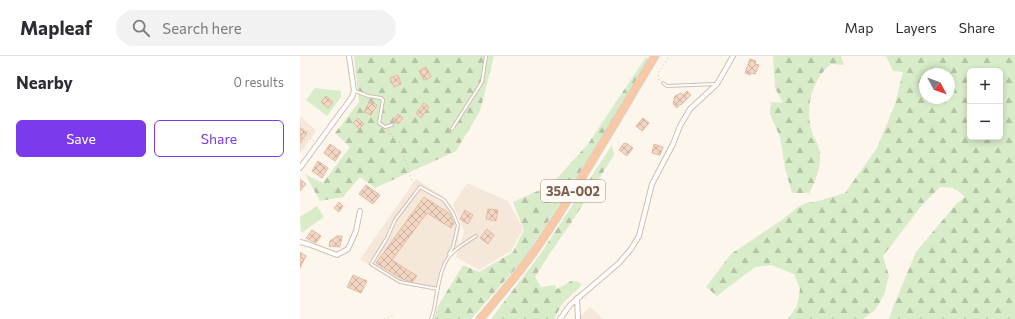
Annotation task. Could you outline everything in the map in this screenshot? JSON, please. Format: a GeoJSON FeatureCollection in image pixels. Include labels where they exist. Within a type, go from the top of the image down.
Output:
{"type":"FeatureCollection","features":[{"type":"Feature","properties":{"kind":"highway","name":"35А-002"},"geometry":{"type":"LineString","coordinates":[[480,319],[518,274],[540,243],[655,56]]}},
{"type":"Feature","properties":{"kind":"highway","name":"35А-002"},"geometry":{"type":"LineString","coordinates":[[486,319],[521,277],[543,246],[660,56]]}},
{"type":"Feature","properties":{"kind":"street"},"geometry":{"type":"LineString","coordinates":[[300,168],[350,101],[354,91],[349,56]]}},
{"type":"Feature","properties":{"kind":"street"},"geometry":{"type":"LineString","coordinates":[[560,319],[577,298],[619,262],[631,249],[639,236],[652,184],[673,144],[680,126],[690,109],[717,84],[733,56]]}},
{"type":"Feature","properties":{"kind":"street"},"geometry":{"type":"LineString","coordinates":[[300,242],[337,255],[348,248],[356,231],[360,211]]}},
{"type":"Feature","properties":{"kind":"street"},"geometry":{"type":"LineString","coordinates":[[577,298],[578,319]]}},
{"type":"Feature","properties":{"kind":"lane"},"geometry":{"type":"LineString","coordinates":[[452,129],[482,82],[486,56]]}},
{"type":"Feature","properties":{"kind":"lane"},"geometry":{"type":"LineString","coordinates":[[663,83],[667,86],[717,84]]}},
{"type":"Feature","properties":{"kind":"lane"},"geometry":{"type":"LineString","coordinates":[[354,91],[368,96],[381,98],[383,100],[379,123],[385,127],[392,125]]}},
{"type":"Feature","properties":{"kind":"lane"},"geometry":{"type":"LineString","coordinates":[[431,319],[436,305],[443,267],[453,247],[458,225],[453,213],[444,200],[420,187],[395,220],[387,238],[371,264],[400,282],[438,289]]}},
{"type":"Feature","properties":{"kind":"lane"},"geometry":{"type":"LineString","coordinates":[[449,254],[476,236]]}},
{"type":"Feature","properties":{"kind":"path"},"geometry":{"type":"LineString","coordinates":[[663,83],[658,80],[658,74],[669,56]]}},
{"type":"Feature","properties":{"kind":"path"},"geometry":{"type":"LineString","coordinates":[[300,126],[310,133],[300,147]]}},
{"type":"Feature","properties":{"kind":"path"},"geometry":{"type":"LineString","coordinates":[[385,127],[393,137],[400,142],[412,181],[417,185]]}},
{"type":"Feature","properties":{"kind":"path"},"geometry":{"type":"LineString","coordinates":[[307,136],[318,144]]}},
{"type":"Feature","properties":{"kind":"path"},"geometry":{"type":"LineString","coordinates":[[384,319],[394,315]]}},
{"type":"Feature","properties":{"kind":"shaded area"},"geometry":{"type":"Polygon","coordinates":[[[300,116],[316,131],[300,154],[300,116]]]}},
{"type":"Feature","properties":{"kind":"shaded area"},"geometry":{"type":"Polygon","coordinates":[[[416,179],[443,196],[460,227],[458,245],[449,251],[440,268],[438,285],[430,289],[398,283],[360,259],[416,179]]]}},
{"type":"Feature","properties":{"kind":"shaded area"},"geometry":{"type":"Polygon","coordinates":[[[467,183],[508,201],[523,229],[511,251],[479,270],[456,257],[464,231],[453,205],[467,183]]]}},
{"type":"Feature","properties":{"kind":"shaded area"},"geometry":{"type":"Polygon","coordinates":[[[590,307],[603,319],[578,319],[590,307]]]}},
{"type":"Feature","properties":{"kind":"green space"},"geometry":{"type":"Polygon","coordinates":[[[494,56],[480,111],[456,151],[375,188],[360,177],[343,197],[320,201],[305,174],[323,183],[350,147],[335,133],[359,102],[354,57],[494,56]]]}},
{"type":"Feature","properties":{"kind":"green space"},"geometry":{"type":"Polygon","coordinates":[[[773,56],[841,56],[844,65],[831,64],[819,77],[812,93],[809,120],[819,149],[820,158],[817,176],[809,193],[792,193],[785,168],[780,137],[770,114],[771,102],[783,103],[775,88],[773,56]]]}},
{"type":"Feature","properties":{"kind":"green space"},"geometry":{"type":"Polygon","coordinates":[[[886,56],[1015,56],[1015,319],[889,319],[916,252],[957,203],[965,197],[954,188],[940,187],[922,205],[883,256],[889,276],[884,295],[875,310],[863,319],[788,319],[797,306],[800,289],[794,274],[771,265],[755,267],[717,296],[706,287],[731,254],[782,220],[798,207],[806,203],[815,202],[845,193],[877,148],[895,104],[903,72],[893,71],[886,56]]]}},
{"type":"Feature","properties":{"kind":"green space"},"geometry":{"type":"Polygon","coordinates":[[[646,57],[650,59],[597,147],[523,260],[471,319],[434,319],[438,306],[463,265],[479,272],[513,252],[524,230],[513,202],[551,185],[588,144],[646,57]]]}},
{"type":"Feature","properties":{"kind":"green space"},"geometry":{"type":"Polygon","coordinates":[[[315,88],[341,91],[341,97],[327,116],[306,100],[315,88]]]}},
{"type":"Feature","properties":{"kind":"green space"},"geometry":{"type":"Polygon","coordinates":[[[612,145],[614,155],[535,277],[541,287],[554,285],[557,289],[571,281],[577,281],[582,285],[562,304],[554,319],[491,319],[539,256],[612,145]]]}},
{"type":"Feature","properties":{"kind":"green space"},"geometry":{"type":"Polygon","coordinates":[[[317,206],[324,217],[301,233],[300,217],[317,206]]]}},
{"type":"Feature","properties":{"kind":"building"},"geometry":{"type":"Polygon","coordinates":[[[750,59],[756,61],[755,64],[759,65],[755,74],[751,73],[750,75],[745,73],[750,59]]]}},
{"type":"Feature","properties":{"kind":"building"},"geometry":{"type":"Polygon","coordinates":[[[426,67],[431,77],[424,80],[419,71],[426,67]]]}},
{"type":"Feature","properties":{"kind":"building"},"geometry":{"type":"Polygon","coordinates":[[[398,75],[401,84],[394,87],[390,78],[398,75]]]}},
{"type":"Feature","properties":{"kind":"building"},"geometry":{"type":"Polygon","coordinates":[[[687,91],[691,95],[677,108],[673,104],[675,96],[681,93],[683,95],[687,91]]]}},
{"type":"Feature","properties":{"kind":"building"},"geometry":{"type":"Polygon","coordinates":[[[326,96],[333,102],[328,108],[321,102],[326,96]]]}},
{"type":"Feature","properties":{"kind":"building"},"geometry":{"type":"Polygon","coordinates":[[[370,101],[377,105],[371,115],[364,112],[370,101]]]}},
{"type":"Feature","properties":{"kind":"building"},"geometry":{"type":"Polygon","coordinates":[[[424,103],[429,107],[421,118],[416,113],[424,103]]]}},
{"type":"Feature","properties":{"kind":"building"},"geometry":{"type":"Polygon","coordinates":[[[398,114],[403,118],[398,124],[393,120],[398,114]]]}},
{"type":"Feature","properties":{"kind":"building"},"geometry":{"type":"Polygon","coordinates":[[[358,118],[364,124],[359,129],[353,123],[358,118]]]}},
{"type":"Feature","properties":{"kind":"building"},"geometry":{"type":"Polygon","coordinates":[[[643,118],[649,123],[642,131],[636,126],[643,118]]]}},
{"type":"Feature","properties":{"kind":"building"},"geometry":{"type":"Polygon","coordinates":[[[300,128],[307,133],[300,143],[300,128]]]}},
{"type":"Feature","properties":{"kind":"building"},"geometry":{"type":"Polygon","coordinates":[[[624,143],[633,148],[627,156],[619,150],[624,143]]]}},
{"type":"Feature","properties":{"kind":"building"},"geometry":{"type":"Polygon","coordinates":[[[330,144],[341,152],[335,161],[324,153],[330,144]]]}},
{"type":"Feature","properties":{"kind":"building"},"geometry":{"type":"Polygon","coordinates":[[[654,144],[663,147],[660,155],[652,153],[654,144]]]}},
{"type":"Feature","properties":{"kind":"building"},"geometry":{"type":"Polygon","coordinates":[[[318,161],[328,168],[322,178],[312,171],[318,161]]]}},
{"type":"Feature","properties":{"kind":"building"},"geometry":{"type":"Polygon","coordinates":[[[300,179],[306,184],[300,191],[300,179]]]}},
{"type":"Feature","properties":{"kind":"building"},"geometry":{"type":"Polygon","coordinates":[[[366,185],[380,195],[373,204],[359,194],[366,185]]]}},
{"type":"Feature","properties":{"kind":"building"},"geometry":{"type":"Polygon","coordinates":[[[424,197],[450,214],[454,223],[451,228],[427,213],[392,260],[417,276],[412,282],[402,279],[376,263],[424,197]]]}},
{"type":"Feature","properties":{"kind":"building"},"geometry":{"type":"Polygon","coordinates":[[[339,202],[343,206],[339,212],[334,208],[339,202]]]}},
{"type":"Feature","properties":{"kind":"building"},"geometry":{"type":"Polygon","coordinates":[[[488,209],[498,210],[496,221],[486,219],[488,209]]]}},
{"type":"Feature","properties":{"kind":"building"},"geometry":{"type":"Polygon","coordinates":[[[465,210],[473,215],[468,224],[460,219],[465,210]]]}},
{"type":"Feature","properties":{"kind":"building"},"geometry":{"type":"Polygon","coordinates":[[[487,229],[494,235],[488,244],[480,238],[487,229]]]}},
{"type":"Feature","properties":{"kind":"building"},"geometry":{"type":"Polygon","coordinates":[[[312,230],[321,236],[316,243],[306,238],[312,230]]]}},
{"type":"Feature","properties":{"kind":"building"},"geometry":{"type":"Polygon","coordinates":[[[337,236],[342,236],[340,247],[329,246],[330,241],[337,236]]]}},
{"type":"Feature","properties":{"kind":"building"},"geometry":{"type":"Polygon","coordinates":[[[300,252],[306,256],[300,268],[300,252]]]}},
{"type":"Feature","properties":{"kind":"building"},"geometry":{"type":"Polygon","coordinates":[[[353,275],[367,281],[361,293],[347,287],[353,275]]]}}]}
